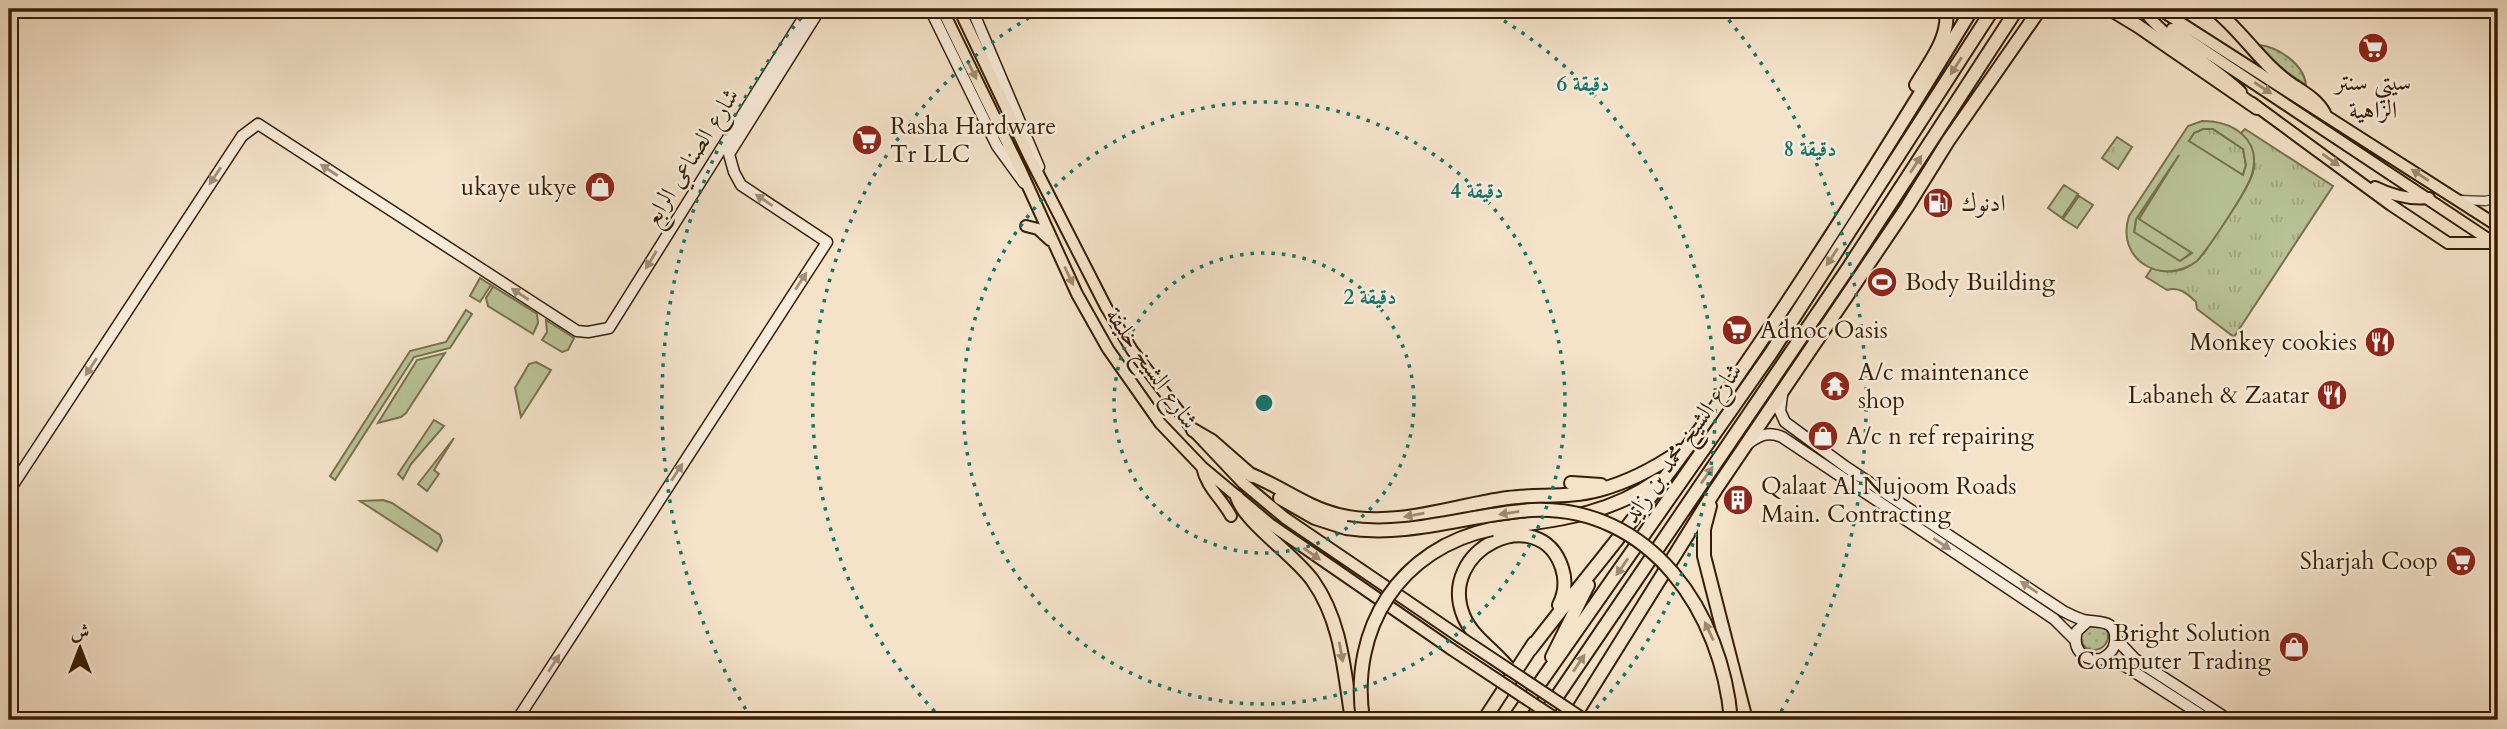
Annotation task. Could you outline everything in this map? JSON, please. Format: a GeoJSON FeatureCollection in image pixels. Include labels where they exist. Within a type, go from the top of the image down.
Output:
{"type":"FeatureCollection","features":[{"type":"Feature","properties":{"kind":"highway"},"geometry":{"type":"LineString","coordinates":[[1847,209],[1943,39],[1947,23],[1946,9]]}},
{"type":"Feature","properties":{"kind":"highway"},"geometry":{"type":"LineString","coordinates":[[1530,650],[1689,445],[1847,209],[1972,9]]}},
{"type":"Feature","properties":{"kind":"highway","name":"شارع الشيخ محمد بن زايد"},"geometry":{"type":"LineString","coordinates":[[1514,720],[1771,353],[1993,9]]}},
{"type":"Feature","properties":{"kind":"highway","name":"شارع الشيخ محمد بن زايد"},"geometry":{"type":"LineString","coordinates":[[1541,720],[1849,267],[2017,9]]}},
{"type":"Feature","properties":{"kind":"highway"},"geometry":{"type":"LineString","coordinates":[[1572,720],[1741,450],[2040,9]]}},
{"type":"Feature","properties":{"kind":"highway"},"geometry":{"type":"LineString","coordinates":[[2030,23],[2052,9]]}},
{"type":"Feature","properties":{"kind":"highway"},"geometry":{"type":"LineString","coordinates":[[2110,9],[2257,108]]}},
{"type":"Feature","properties":{"kind":"highway"},"geometry":{"type":"LineString","coordinates":[[2214,9],[2238,30],[2274,71],[2317,103],[2324,113]]}},
{"type":"Feature","properties":{"kind":"highway"},"geometry":{"type":"LineString","coordinates":[[1849,267],[1876,242],[1924,180]]}},
{"type":"Feature","properties":{"kind":"highway"},"geometry":{"type":"LineString","coordinates":[[1193,430],[1212,441],[1247,473],[1300,511],[1346,528],[1388,531],[1544,510],[1578,514],[1620,529],[1640,541],[1666,565],[1699,611],[1721,663],[1731,720]]}},
{"type":"Feature","properties":{"kind":"highway"},"geometry":{"type":"LineString","coordinates":[[1247,473],[1309,505],[1339,515],[1367,519],[1401,517],[1508,498],[1585,494],[1622,483],[1657,466],[1689,445]]}},
{"type":"Feature","properties":{"kind":"highway"},"geometry":{"type":"LineString","coordinates":[[1363,720],[1360,689],[1364,652],[1376,616],[1405,575],[1434,551],[1468,535],[1492,529],[1573,517],[1604,509],[1646,488],[1671,469]]}},
{"type":"Feature","properties":{"kind":"highway"},"geometry":{"type":"LineString","coordinates":[[1571,484],[1622,483]]}},
{"type":"Feature","properties":{"kind":"highway"},"geometry":{"type":"LineString","coordinates":[[1716,489],[1704,528],[1704,556],[1746,720]]}},
{"type":"Feature","properties":{"kind":"highway"},"geometry":{"type":"LineString","coordinates":[[1237,497],[1243,509],[1299,564],[1322,595],[1336,628],[1352,720]]}},
{"type":"Feature","properties":{"kind":"highway"},"geometry":{"type":"LineString","coordinates":[[1483,720],[1562,600],[1565,581],[1560,562],[1548,547],[1531,537],[1496,540],[1477,552],[1460,583],[1461,607],[1471,629],[1510,671]]}},
{"type":"Feature","properties":{"kind":"highway"},"geometry":{"type":"LineString","coordinates":[[1542,680],[1570,618],[1612,547]]}},
{"type":"Feature","properties":{"kind":"main road","name":"شارع الصناعي الرابع"},"geometry":{"type":"LineString","coordinates":[[517,720],[827,242],[741,185],[729,154],[809,9]]}},
{"type":"Feature","properties":{"kind":"main road","name":"شارع الصناعي الرابع"},"geometry":{"type":"LineString","coordinates":[[9,491],[242,136],[258,124],[577,331],[593,332],[609,328],[820,9]]}},
{"type":"Feature","properties":{"kind":"main road"},"geometry":{"type":"LineString","coordinates":[[930,9],[997,146],[1027,187]]}},
{"type":"Feature","properties":{"kind":"main road","name":"شارع الشيخ خليفة"},"geometry":{"type":"LineString","coordinates":[[942,9],[1077,294],[1120,368],[1160,423],[1202,467],[1312,554],[1558,720]]}},
{"type":"Feature","properties":{"kind":"main road","name":"شارع الشيخ خليفة"},"geometry":{"type":"LineString","coordinates":[[959,9],[1044,185],[1118,329],[1193,430],[1243,483],[1285,518],[1585,720]]}},
{"type":"Feature","properties":{"kind":"main road"},"geometry":{"type":"LineString","coordinates":[[972,9],[1035,155],[1044,185]]}},
{"type":"Feature","properties":{"kind":"main road"},"geometry":{"type":"LineString","coordinates":[[2158,9],[2498,226]]}},
{"type":"Feature","properties":{"kind":"main road"},"geometry":{"type":"LineString","coordinates":[[2143,10],[2160,28],[2226,78],[2257,108],[2448,243],[2497,244]]}},
{"type":"Feature","properties":{"kind":"main road"},"geometry":{"type":"LineString","coordinates":[[2143,10],[2497,244]]}},
{"type":"Feature","properties":{"kind":"main road"},"geometry":{"type":"LineString","coordinates":[[2350,173],[2395,196],[2408,199],[2429,198]]}},
{"type":"Feature","properties":{"kind":"main road"},"geometry":{"type":"LineString","coordinates":[[1026,226],[1038,229],[1054,243]]}},
{"type":"Feature","properties":{"kind":"main road"},"geometry":{"type":"LineString","coordinates":[[1785,386],[1779,407],[1785,422],[1846,467],[2057,607],[2088,621],[2098,620],[2107,624],[2115,638],[2135,659],[2230,720]]}},
{"type":"Feature","properties":{"kind":"main road"},"geometry":{"type":"LineString","coordinates":[[1741,450],[1758,436],[1772,434],[1814,457],[2054,619],[2075,640]]}},
{"type":"Feature","properties":{"kind":"main road"},"geometry":{"type":"LineString","coordinates":[[1814,457],[1819,454],[1846,467]]}},
{"type":"Feature","properties":{"kind":"main road"},"geometry":{"type":"LineString","coordinates":[[1202,467],[1208,485],[1222,500],[1231,516]]}},
{"type":"Feature","properties":{"kind":"main road"},"geometry":{"type":"LineString","coordinates":[[2088,621],[2077,631],[2075,640],[2083,655],[2125,666],[2209,720]]}},
{"type":"Feature","properties":{"kind":"main road"},"geometry":{"type":"LineString","coordinates":[[2101,659],[2112,651],[2115,638]]}},
{"type":"Feature","properties":{"kind":"street"},"geometry":{"type":"LineString","coordinates":[[2459,200],[2485,201],[2498,198]]}},
{"type":"Feature","properties":{"kind":"green space"},"geometry":{"type":"Polygon","coordinates":[[[2259,45],[2274,49],[2289,58],[2300,70],[2306,85],[2282,69],[2259,45]]]}},
{"type":"Feature","properties":{"kind":"green space"},"geometry":{"type":"Polygon","coordinates":[[[2202,121],[2213,122],[2224,124],[2242,134],[2253,151],[2252,174],[2228,218],[2197,261],[2170,271],[2156,270],[2135,256],[2129,245],[2126,232],[2129,216],[2188,126],[2202,121]],[[2213,129],[2194,133],[2189,141],[2243,175],[2246,165],[2243,149],[2213,129]],[[2179,155],[2136,219],[2134,232],[2180,261],[2192,253],[2139,219],[2179,155]]]}},
{"type":"Feature","properties":{"kind":"green space"},"geometry":{"type":"Polygon","coordinates":[[[2213,129],[2243,149],[2246,165],[2243,175],[2197,248],[2180,262],[2134,233],[2136,219],[2194,133],[2213,129]]]}},
{"type":"Feature","properties":{"kind":"green space"},"geometry":{"type":"Polygon","coordinates":[[[2245,129],[2333,186],[2234,337],[2197,309],[2196,302],[2186,294],[2175,289],[2167,290],[2146,277],[2152,268],[2181,270],[2193,264],[2204,253],[2240,198],[2254,168],[2249,145],[2241,133],[2245,129]]]}},
{"type":"Feature","properties":{"kind":"green space"},"geometry":{"type":"Polygon","coordinates":[[[2117,137],[2132,147],[2118,169],[2102,158],[2117,137]]]}},
{"type":"Feature","properties":{"kind":"green space"},"geometry":{"type":"Polygon","coordinates":[[[2064,185],[2078,194],[2062,218],[2048,208],[2064,185]]]}},
{"type":"Feature","properties":{"kind":"green space"},"geometry":{"type":"Polygon","coordinates":[[[2079,196],[2093,205],[2077,228],[2063,219],[2079,196]]]}},
{"type":"Feature","properties":{"kind":"green space"},"geometry":{"type":"Polygon","coordinates":[[[480,278],[537,314],[538,323],[533,334],[488,306],[486,298],[493,287],[491,285],[480,302],[470,296],[480,278]]]}},
{"type":"Feature","properties":{"kind":"green space"},"geometry":{"type":"Polygon","coordinates":[[[466,310],[472,314],[450,348],[414,357],[335,480],[330,476],[410,351],[446,342],[466,310]]]}},
{"type":"Feature","properties":{"kind":"green space"},"geometry":{"type":"Polygon","coordinates":[[[546,320],[574,338],[568,350],[562,352],[542,340],[547,332],[546,320]]]}},
{"type":"Feature","properties":{"kind":"green space"},"geometry":{"type":"Polygon","coordinates":[[[445,353],[406,413],[378,423],[417,360],[445,353]]]}},
{"type":"Feature","properties":{"kind":"green space"},"geometry":{"type":"Polygon","coordinates":[[[536,362],[551,370],[521,417],[515,388],[529,364],[536,362]]]}},
{"type":"Feature","properties":{"kind":"green space"},"geometry":{"type":"Polygon","coordinates":[[[434,420],[444,426],[411,464],[403,479],[398,474],[434,420]]]}},
{"type":"Feature","properties":{"kind":"green space"},"geometry":{"type":"Polygon","coordinates":[[[454,438],[434,470],[439,474],[427,491],[418,484],[454,438]]]}},
{"type":"Feature","properties":{"kind":"green space"},"geometry":{"type":"Polygon","coordinates":[[[383,500],[392,503],[440,535],[442,541],[437,551],[360,501],[383,500]]]}},
{"type":"Feature","properties":{"kind":"green space"},"geometry":{"type":"Polygon","coordinates":[[[2094,622],[2104,626],[2108,636],[2104,646],[2094,650],[2084,646],[2080,636],[2084,626],[2094,622]]]}},
{"type":"Feature","properties":{"kind":"place","name":"سيتي سنتر الزاهية"},"geometry":{"type":"Point","coordinates":[2373,48]}},
{"type":"Feature","properties":{"kind":"place","name":"Rasha Hardware Tr LLC"},"geometry":{"type":"Point","coordinates":[867,140]}},
{"type":"Feature","properties":{"kind":"place","name":"ukaye ukye"},"geometry":{"type":"Point","coordinates":[600,187]}},
{"type":"Feature","properties":{"kind":"place","name":"ادنوك"},"geometry":{"type":"Point","coordinates":[1938,203]}},
{"type":"Feature","properties":{"kind":"place","name":"Body Building"},"geometry":{"type":"Point","coordinates":[1882,282]}},
{"type":"Feature","properties":{"kind":"place","name":"Adnoc Oasis"},"geometry":{"type":"Point","coordinates":[1737,330]}},
{"type":"Feature","properties":{"kind":"place","name":"Monkey cookies"},"geometry":{"type":"Point","coordinates":[2380,342]}},
{"type":"Feature","properties":{"kind":"place","name":"A/c maintenance shop"},"geometry":{"type":"Point","coordinates":[1835,386]}},
{"type":"Feature","properties":{"kind":"place","name":"Labaneh & Zaatar"},"geometry":{"type":"Point","coordinates":[2332,395]}},
{"type":"Feature","properties":{"kind":"place","name":"A/c n ref repairing"},"geometry":{"type":"Point","coordinates":[1823,436]}},
{"type":"Feature","properties":{"kind":"place","name":"Qalaat Al Nujoom Roads Main. Contracting"},"geometry":{"type":"Point","coordinates":[1738,500]}},
{"type":"Feature","properties":{"kind":"place","name":"Sharjah Coop"},"geometry":{"type":"Point","coordinates":[2461,561]}},
{"type":"Feature","properties":{"kind":"place","name":"Bright Solution Computer Trading"},"geometry":{"type":"Point","coordinates":[2294,647]}}]}
